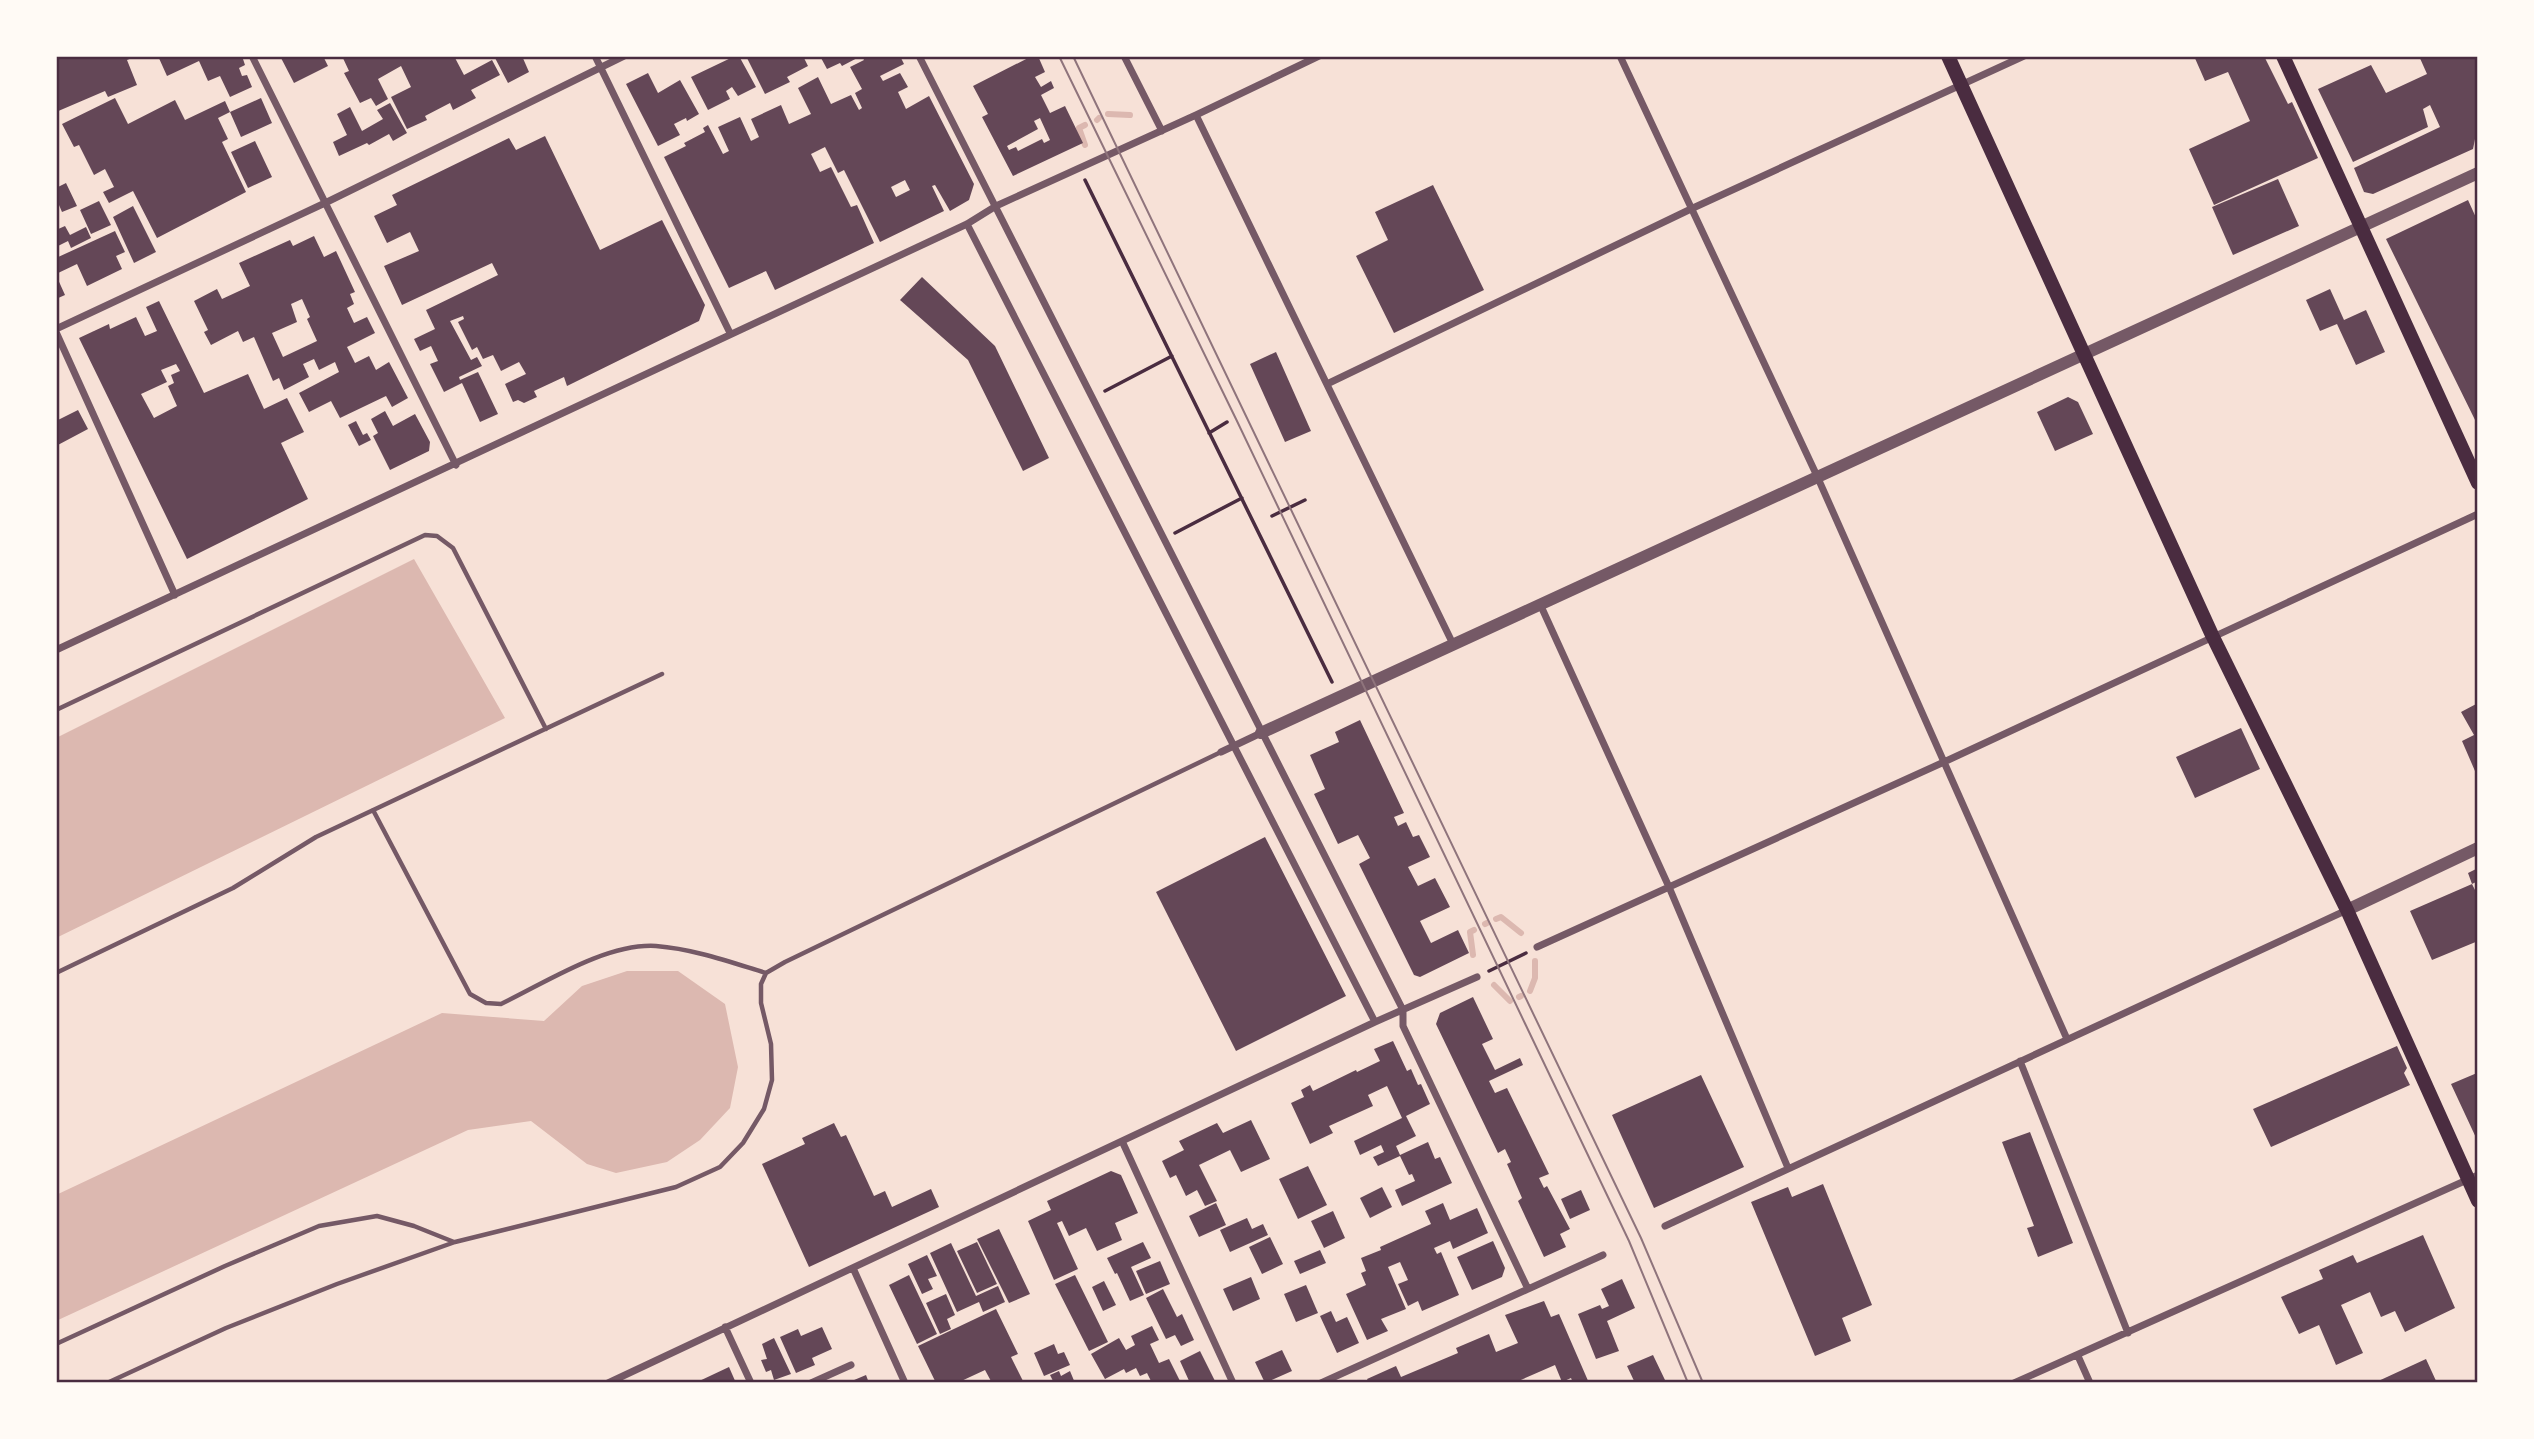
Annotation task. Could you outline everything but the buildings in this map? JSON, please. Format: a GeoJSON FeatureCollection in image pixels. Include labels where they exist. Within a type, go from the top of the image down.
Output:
{"type":"FeatureCollection","features":[{"type":"Feature","properties":{"kind":"main road"},"geometry":{"type":"LineString","coordinates":[[1948,56],[2212,635],[2347,910],[2473,1177],[2478,1201]]}},
{"type":"Feature","properties":{"kind":"main road"},"geometry":{"type":"LineString","coordinates":[[2283,56],[2359,228],[2478,483]]}},
{"type":"Feature","properties":{"kind":"street"},"geometry":{"type":"LineString","coordinates":[[252,56],[456,465]]}},
{"type":"Feature","properties":{"kind":"street"},"geometry":{"type":"LineString","coordinates":[[595,56],[730,333]]}},
{"type":"Feature","properties":{"kind":"street"},"geometry":{"type":"LineString","coordinates":[[175,595],[56,331],[624,56]]}},
{"type":"Feature","properties":{"kind":"street"},"geometry":{"type":"LineString","coordinates":[[919,56],[1090,398],[1403,1010],[1403,1026],[1528,1289]]}},
{"type":"Feature","properties":{"kind":"street"},"geometry":{"type":"LineString","coordinates":[[1124,56],[1162,131]]}},
{"type":"Feature","properties":{"kind":"street"},"geometry":{"type":"LineString","coordinates":[[56,650],[456,465],[730,333],[967,224],[996,206],[1319,56]]}},
{"type":"Feature","properties":{"kind":"street"},"geometry":{"type":"LineString","coordinates":[[1620,56],[1817,476],[2067,1039]]}},
{"type":"Feature","properties":{"kind":"street"},"geometry":{"type":"LineString","coordinates":[[1327,384],[1693,208],[2024,56]]}},
{"type":"Feature","properties":{"kind":"street"},"geometry":{"type":"LineString","coordinates":[[1196,115],[1453,645]]}},
{"type":"Feature","properties":{"kind":"street"},"geometry":{"type":"LineString","coordinates":[[1221,752],[2478,173]]}},
{"type":"Feature","properties":{"kind":"street"},"geometry":{"type":"LineString","coordinates":[[967,224],[1375,1022]]}},
{"type":"Feature","properties":{"kind":"street"},"geometry":{"type":"LineString","coordinates":[[1537,947],[2478,514]]}},
{"type":"Feature","properties":{"kind":"street"},"geometry":{"type":"LineString","coordinates":[[1540,604],[1669,887],[1788,1168]]}},
{"type":"Feature","properties":{"kind":"street"},"geometry":{"type":"LineString","coordinates":[[1665,1226],[2478,848]]}},
{"type":"Feature","properties":{"kind":"street"},"geometry":{"type":"LineString","coordinates":[[608,1383],[1375,1022],[1477,977]]}},
{"type":"Feature","properties":{"kind":"street"},"geometry":{"type":"LineString","coordinates":[[2020,1061],[2129,1333]]}},
{"type":"Feature","properties":{"kind":"street"},"geometry":{"type":"LineString","coordinates":[[1122,1141],[1233,1383]]}},
{"type":"Feature","properties":{"kind":"street"},"geometry":{"type":"LineString","coordinates":[[2014,1383],[2473,1177]]}},
{"type":"Feature","properties":{"kind":"street"},"geometry":{"type":"LineString","coordinates":[[1321,1383],[1603,1255]]}},
{"type":"Feature","properties":{"kind":"street"},"geometry":{"type":"LineString","coordinates":[[853,1268],[905,1383]]}},
{"type":"Feature","properties":{"kind":"street"},"geometry":{"type":"LineString","coordinates":[[725,1327],[751,1383]]}},
{"type":"Feature","properties":{"kind":"street"},"geometry":{"type":"LineString","coordinates":[[2078,1356],[2090,1383]]}},
{"type":"Feature","properties":{"kind":"street"},"geometry":{"type":"LineString","coordinates":[[811,1383],[851,1365]]}},
{"type":"Feature","properties":{"kind":"lane"},"geometry":{"type":"LineString","coordinates":[[56,710],[425,535],[437,536],[453,548],[546,729]]}},
{"type":"Feature","properties":{"kind":"lane"},"geometry":{"type":"LineString","coordinates":[[56,973],[233,888],[316,836],[662,674]]}},
{"type":"Feature","properties":{"kind":"lane"},"geometry":{"type":"LineString","coordinates":[[107,1383],[226,1328],[337,1284],[455,1242],[676,1187],[720,1167],[743,1143],[764,1109],[772,1080],[771,1044],[761,1003],[761,984],[766,973],[1221,752]]}},
{"type":"Feature","properties":{"kind":"lane"},"geometry":{"type":"LineString","coordinates":[[373,810],[470,994],[486,1003],[501,1004],[594,959],[622,950],[654,946],[693,951],[766,973]]}},
{"type":"Feature","properties":{"kind":"lane"},"geometry":{"type":"LineString","coordinates":[[56,1344],[319,1226],[377,1216],[414,1226],[455,1242]]}},
{"type":"Feature","properties":{"kind":"path"},"geometry":{"type":"LineString","coordinates":[[1080,168],[1339,697]]}},
{"type":"Feature","properties":{"kind":"path"},"geometry":{"type":"LineString","coordinates":[[1090,398],[1172,356]]}},
{"type":"Feature","properties":{"kind":"path"},"geometry":{"type":"LineString","coordinates":[[1209,432],[1227,422]]}},
{"type":"Feature","properties":{"kind":"path"},"geometry":{"type":"LineString","coordinates":[[1162,539],[1241,498]]}},
{"type":"Feature","properties":{"kind":"path"},"geometry":{"type":"LineString","coordinates":[[1272,516],[1305,500]]}},
{"type":"Feature","properties":{"kind":"path"},"geometry":{"type":"LineString","coordinates":[[1477,977],[1537,947]]}},
{"type":"Feature","properties":{"kind":"shaded area"},"geometry":{"type":"Polygon","coordinates":[[[414,559],[505,718],[56,938],[56,738],[414,559]]]}},
{"type":"Feature","properties":{"kind":"shaded area"},"geometry":{"type":"Polygon","coordinates":[[[627,971],[678,971],[725,1004],[738,1067],[730,1108],[700,1140],[667,1162],[616,1173],[587,1164],[531,1121],[468,1130],[56,1321],[56,1195],[442,1013],[544,1021],[582,986],[627,971]]]}},
{"type":"Feature","properties":{"kind":"waterway"},"geometry":{"type":"LineString","coordinates":[[1108,114],[1130,115]]}},
{"type":"Feature","properties":{"kind":"waterway"},"geometry":{"type":"LineString","coordinates":[[1085,125],[1079,128],[1085,145]]}},
{"type":"Feature","properties":{"kind":"waterway"},"geometry":{"type":"LineString","coordinates":[[1496,919],[1501,917],[1521,933]]}},
{"type":"Feature","properties":{"kind":"waterway"},"geometry":{"type":"LineString","coordinates":[[1473,955],[1470,932],[1474,930]]}},
{"type":"Feature","properties":{"kind":"waterway"},"geometry":{"type":"LineString","coordinates":[[1530,991],[1535,978],[1535,961]]}},
{"type":"Feature","properties":{"kind":"waterway"},"geometry":{"type":"LineString","coordinates":[[1494,985],[1510,1001]]}},
{"type":"Feature","properties":{"kind":"tram line"},"geometry":{"type":"LineString","coordinates":[[1059,56],[1236,419],[1629,1241],[1688,1383]]}},
{"type":"Feature","properties":{"kind":"tram line"},"geometry":{"type":"LineString","coordinates":[[1073,56],[1641,1238],[1703,1383]]}}]}
